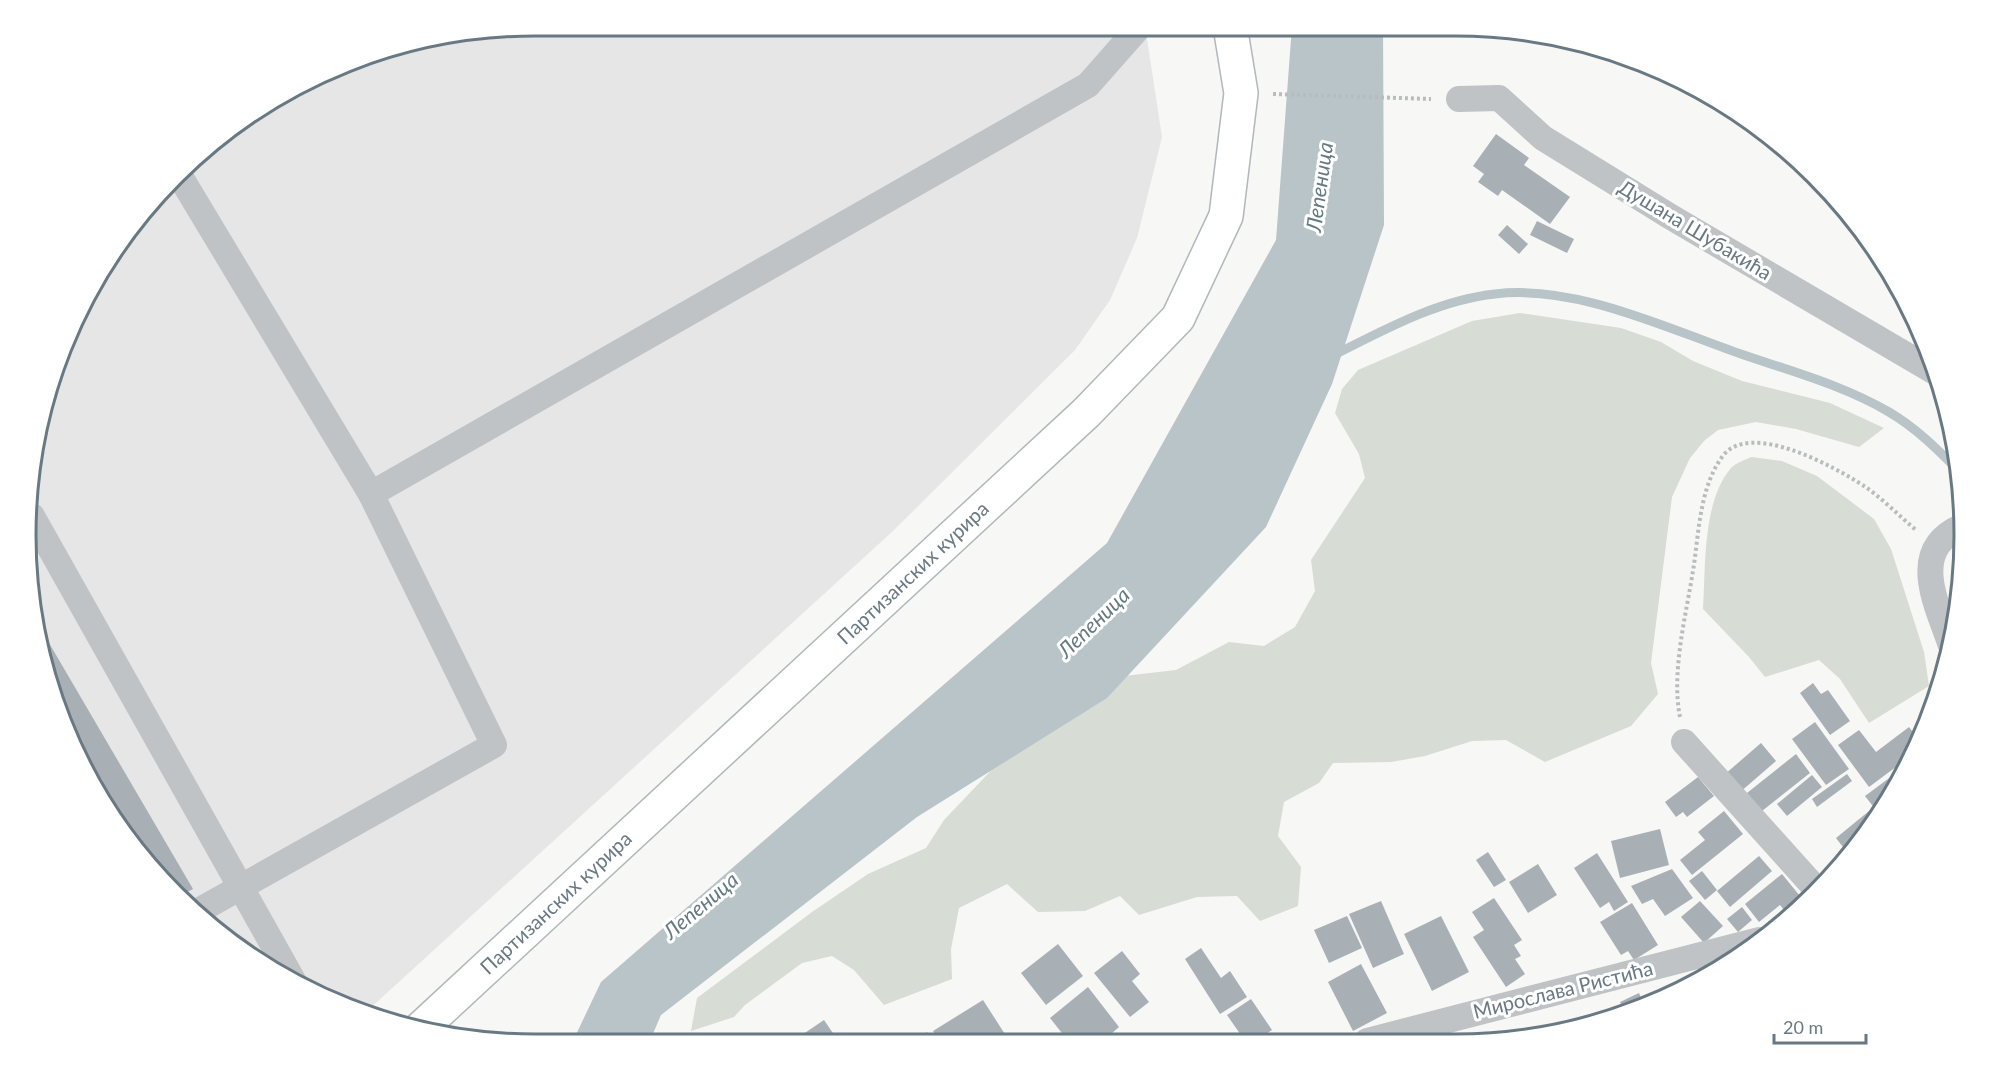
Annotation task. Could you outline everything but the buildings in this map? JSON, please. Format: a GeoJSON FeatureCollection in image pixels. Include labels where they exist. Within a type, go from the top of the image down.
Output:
{"type":"FeatureCollection","features":[{"type":"Feature","properties":{"kind":"street"},"geometry":{"type":"LineString","coordinates":[[371,494],[1088,85],[1131,36]]}},
{"type":"Feature","properties":{"kind":"street","name":"Партизанских курира"},"geometry":{"type":"LineString","coordinates":[[428,1022],[1086,413],[1178,318],[1226,216],[1241,93],[1232,36]]}},
{"type":"Feature","properties":{"kind":"street","name":"Душана Шубакића"},"geometry":{"type":"LineString","coordinates":[[1459,99],[1499,98],[1543,138],[1671,217],[1924,366]]}},
{"type":"Feature","properties":{"kind":"street"},"geometry":{"type":"LineString","coordinates":[[183,181],[371,494],[494,745],[204,908]]}},
{"type":"Feature","properties":{"kind":"street"},"geometry":{"type":"LineString","coordinates":[[36,524],[285,967]]}},
{"type":"Feature","properties":{"kind":"street"},"geometry":{"type":"LineString","coordinates":[[1945,628],[1933,592],[1930,569],[1935,547],[1946,534],[1954,530]]}},
{"type":"Feature","properties":{"kind":"street"},"geometry":{"type":"LineString","coordinates":[[1684,742],[1812,884]]}},
{"type":"Feature","properties":{"kind":"street","name":"Мирослава Ристића"},"geometry":{"type":"LineString","coordinates":[[1394,1034],[1739,945]]}},
{"type":"Feature","properties":{"kind":"path"},"geometry":{"type":"LineString","coordinates":[[1241,93],[1459,99]]}},
{"type":"Feature","properties":{"kind":"path"},"geometry":{"type":"LineString","coordinates":[[1684,742],[1678,708],[1678,675],[1706,487],[1723,455],[1741,445],[1760,442],[1828,464],[1865,487],[1935,547]]}},
{"type":"Feature","properties":{"kind":"shaded area"},"geometry":{"type":"Polygon","coordinates":[[[1147,36],[1162,137],[1137,238],[1110,300],[1075,350],[893,531],[372,1007],[314,983],[285,967],[231,931],[182,888],[139,839],[87,756],[62,695],[40,600],[36,535],[40,470],[62,375],[87,314],[120,258],[160,206],[206,160],[258,120],[314,87],[375,62],[406,53],[470,40],[502,37],[1147,36]]]}},
{"type":"Feature","properties":{"kind":"shaded area"},"geometry":{"type":"Polygon","coordinates":[[[1520,313],[1621,328],[1661,342],[1693,361],[1742,381],[1830,403],[1884,428],[1859,447],[1796,429],[1756,422],[1718,430],[1704,441],[1690,458],[1672,497],[1651,663],[1658,694],[1631,726],[1545,762],[1506,740],[1472,741],[1425,756],[1391,762],[1333,763],[1319,783],[1284,802],[1278,836],[1301,867],[1298,906],[1260,921],[1237,896],[1197,897],[1139,915],[1120,896],[1085,911],[1038,912],[1007,884],[959,908],[951,949],[952,979],[884,1005],[854,970],[832,956],[802,963],[745,1005],[734,1017],[691,1031],[697,998],[812,912],[868,874],[926,848],[944,820],[1024,736],[1124,676],[1176,670],[1229,642],[1264,646],[1295,627],[1315,591],[1311,560],[1365,478],[1359,454],[1335,413],[1342,389],[1358,370],[1472,321],[1520,313]]]}},
{"type":"Feature","properties":{"kind":"shaded area"},"geometry":{"type":"Polygon","coordinates":[[[1751,457],[1782,461],[1817,476],[1874,519],[1891,549],[1924,652],[1929,686],[1869,723],[1840,679],[1819,660],[1765,677],[1703,609],[1707,536],[1715,498],[1731,468],[1751,457]]]}},
{"type":"Feature","properties":{"kind":"water","name":"Лепеница"},"geometry":{"type":"Polygon","coordinates":[[[1291,36],[1383,36],[1384,225],[1332,384],[1266,527],[1107,698],[917,817],[661,1015],[653,1034],[576,1034],[601,982],[1107,543],[1276,240],[1291,36]]]}},
{"type":"Feature","properties":{"kind":"waterway"},"geometry":{"type":"LineString","coordinates":[[1334,355],[1412,317],[1474,297],[1525,293],[1557,296],[1620,310],[1853,394],[1889,412],[1908,425],[1948,460]]}}]}
